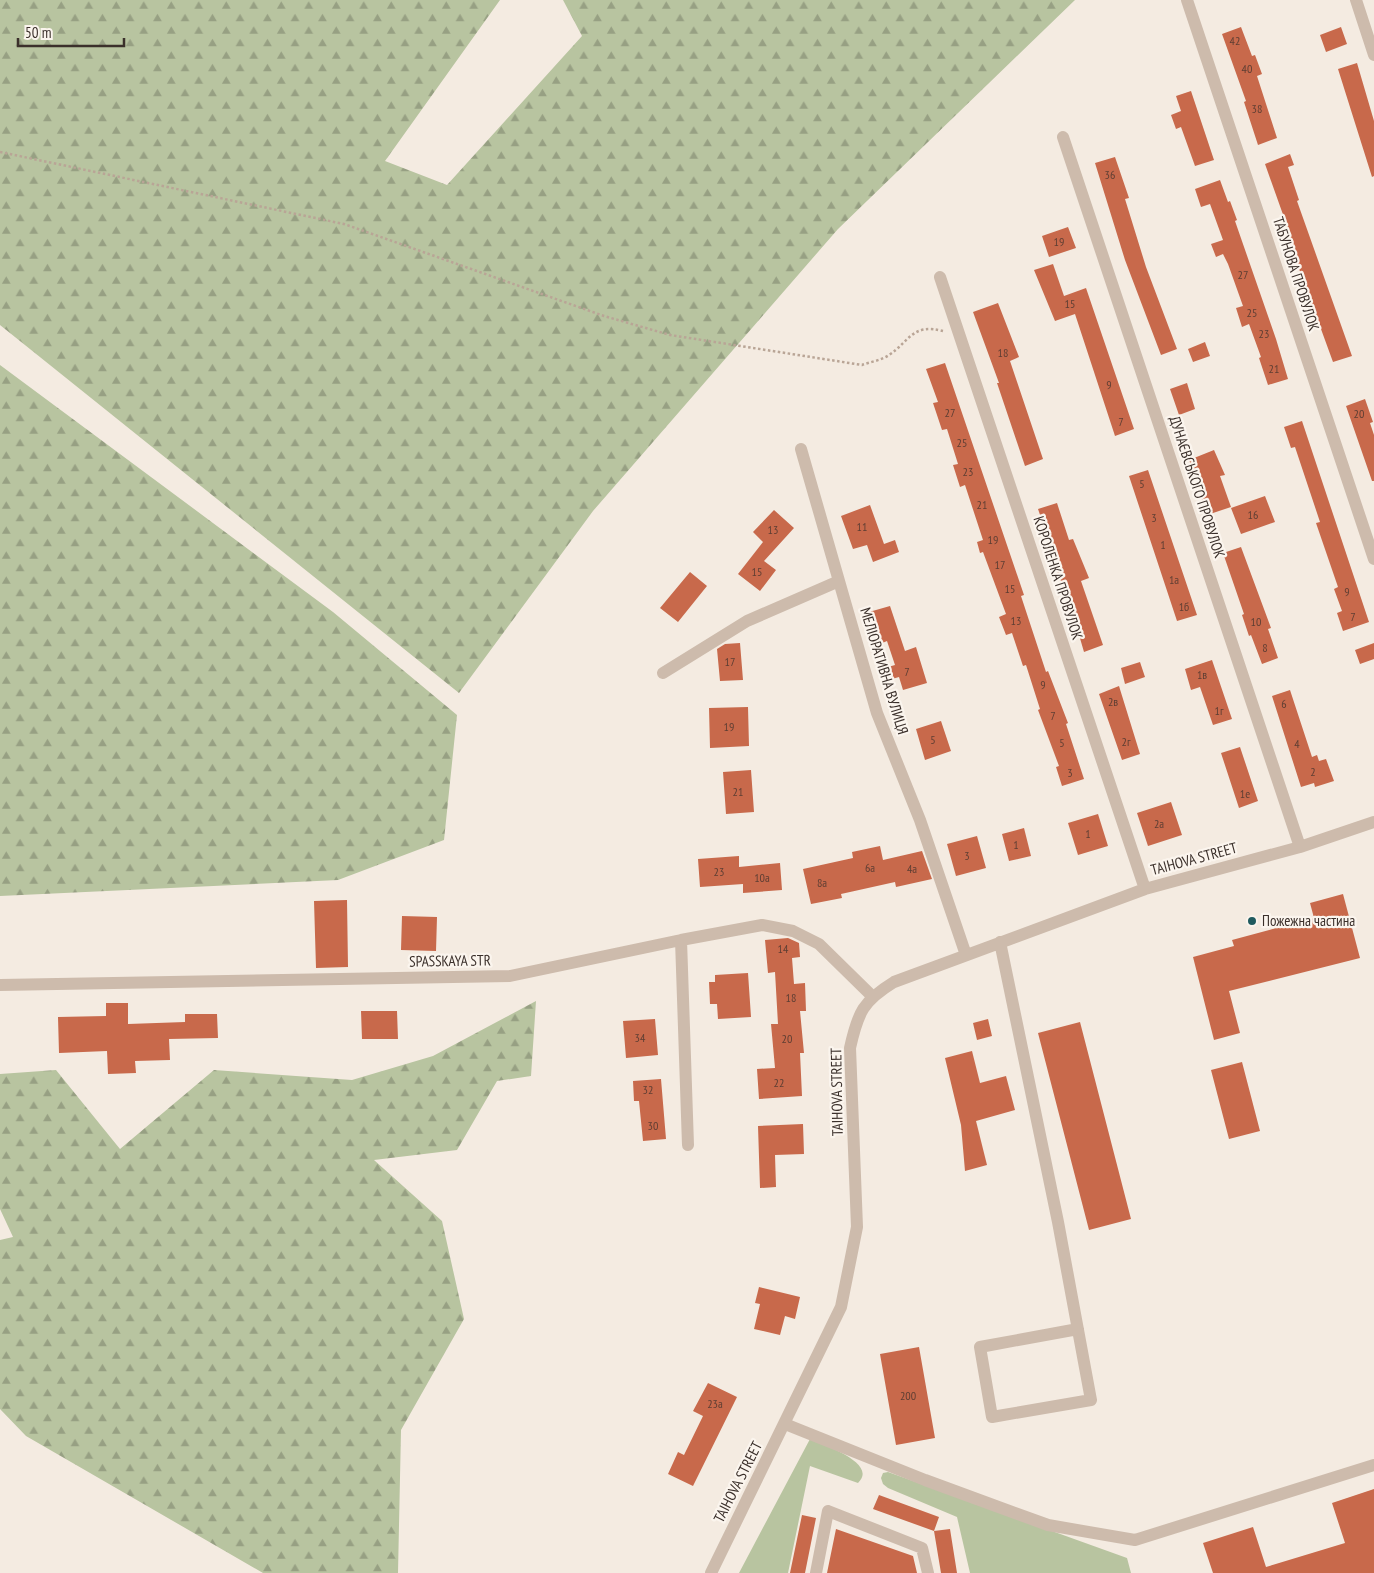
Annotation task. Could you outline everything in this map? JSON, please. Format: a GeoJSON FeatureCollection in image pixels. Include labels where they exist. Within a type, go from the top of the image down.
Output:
{"type":"FeatureCollection","features":[{"type":"Feature","properties":{"kind":"street","name":"ТАБУНОВА ПРОВУЛОК"},"geometry":{"type":"LineString","coordinates":[[1187,0],[1374,559]]}},
{"type":"Feature","properties":{"kind":"street"},"geometry":{"type":"LineString","coordinates":[[1356,0],[1374,55]]}},
{"type":"Feature","properties":{"kind":"street","name":"ДУНАЄВСЬКОГО ПРОВУЛОК"},"geometry":{"type":"LineString","coordinates":[[1063,137],[1300,847]]}},
{"type":"Feature","properties":{"kind":"street","name":"КОРОЛЕНКА ПРОВУЛОК"},"geometry":{"type":"LineString","coordinates":[[940,277],[1145,889]]}},
{"type":"Feature","properties":{"kind":"street","name":"МЕЛІОРАТИВНА ВУЛИЦЯ"},"geometry":{"type":"LineString","coordinates":[[801,450],[877,713],[920,820],[966,955]]}},
{"type":"Feature","properties":{"kind":"street"},"geometry":{"type":"LineString","coordinates":[[663,673],[747,621],[839,581]]}},
{"type":"Feature","properties":{"kind":"street","name":"TAIHOVA STREET"},"geometry":{"type":"LineString","coordinates":[[711,1573],[841,1307],[857,1227],[850,1048],[856,1021],[872,996],[894,982],[1145,889],[1300,847],[1374,824]]}},
{"type":"Feature","properties":{"kind":"street","name":"SPASSKAYA STR"},"geometry":{"type":"LineString","coordinates":[[0,986],[510,976],[762,925],[793,932],[819,944],[872,996]]}},
{"type":"Feature","properties":{"kind":"street"},"geometry":{"type":"LineString","coordinates":[[681,940],[688,1145]]}},
{"type":"Feature","properties":{"kind":"street"},"geometry":{"type":"LineString","coordinates":[[1000,942],[1058,1222],[1078,1329],[1091,1400],[992,1416],[980,1347],[1078,1329]]}},
{"type":"Feature","properties":{"kind":"street"},"geometry":{"type":"LineString","coordinates":[[785,1424],[925,1480],[1048,1524],[1135,1540],[1374,1465]]}},
{"type":"Feature","properties":{"kind":"street"},"geometry":{"type":"LineString","coordinates":[[816,1573],[828,1511],[922,1548],[928,1573]]}},
{"type":"Feature","properties":{"kind":"path"},"geometry":{"type":"LineString","coordinates":[[0,152],[344,224],[604,316],[670,335],[862,364],[889,356],[910,334],[927,328],[942,330],[962,342]]}},
{"type":"Feature","properties":{"kind":"green space"},"geometry":{"type":"Polygon","coordinates":[[[0,0],[500,0],[385,161],[447,185],[582,36],[563,0],[1075,0],[838,229],[593,511],[459,693],[0,325],[0,0]]]}},
{"type":"Feature","properties":{"kind":"green space"},"geometry":{"type":"Polygon","coordinates":[[[0,365],[333,612],[457,715],[444,840],[338,880],[0,896],[0,365]]]}},
{"type":"Feature","properties":{"kind":"green space"},"geometry":{"type":"Polygon","coordinates":[[[536,1001],[531,1076],[497,1081],[457,1150],[374,1160],[442,1221],[464,1319],[401,1430],[398,1573],[263,1573],[26,1436],[0,1409],[0,1240],[13,1237],[0,1209],[0,1074],[56,1070],[120,1149],[214,1070],[352,1080],[433,1056],[536,1001]]]}},
{"type":"Feature","properties":{"kind":"green space"},"geometry":{"type":"Polygon","coordinates":[[[810,1439],[847,1456],[861,1469],[862,1476],[858,1483],[810,1466],[788,1573],[739,1573],[810,1439]]]}},
{"type":"Feature","properties":{"kind":"green space"},"geometry":{"type":"Polygon","coordinates":[[[888,1472],[1127,1558],[1131,1573],[970,1573],[957,1517],[888,1488],[883,1484],[881,1478],[883,1473],[888,1472]]]}},
{"type":"Feature","properties":{"kind":"building"},"geometry":{"type":"Polygon","coordinates":[[[1241,27],[1252,56],[1255,55],[1262,74],[1257,76],[1277,138],[1258,145],[1244,102],[1246,101],[1222,34],[1241,27]]]}},
{"type":"Feature","properties":{"kind":"building"},"geometry":{"type":"Polygon","coordinates":[[[1341,27],[1347,44],[1326,52],[1320,35],[1341,27]]]}},
{"type":"Feature","properties":{"kind":"building"},"geometry":{"type":"Polygon","coordinates":[[[1357,63],[1374,121],[1374,176],[1372,177],[1338,69],[1357,63]]]}},
{"type":"Feature","properties":{"kind":"building"},"geometry":{"type":"Polygon","coordinates":[[[1191,91],[1214,160],[1195,166],[1181,127],[1176,129],[1171,115],[1181,111],[1176,96],[1191,91]]]}},
{"type":"Feature","properties":{"kind":"building"},"geometry":{"type":"Polygon","coordinates":[[[1290,154],[1294,165],[1288,167],[1299,200],[1297,201],[1352,356],[1333,362],[1283,224],[1286,223],[1265,164],[1290,154]]]}},
{"type":"Feature","properties":{"kind":"building"},"geometry":{"type":"Polygon","coordinates":[[[1115,157],[1129,198],[1125,199],[1146,267],[1177,349],[1161,355],[1125,260],[1095,163],[1115,157]]]}},
{"type":"Feature","properties":{"kind":"building"},"geometry":{"type":"Polygon","coordinates":[[[1220,180],[1237,220],[1235,221],[1288,379],[1268,385],[1259,358],[1261,357],[1249,324],[1242,327],[1236,308],[1243,306],[1228,264],[1223,254],[1216,257],[1211,244],[1223,240],[1210,204],[1201,207],[1195,189],[1220,180]]]}},
{"type":"Feature","properties":{"kind":"building"},"geometry":{"type":"Polygon","coordinates":[[[1068,227],[1076,248],[1049,257],[1042,236],[1068,227]]]}},
{"type":"Feature","properties":{"kind":"building"},"geometry":{"type":"Polygon","coordinates":[[[1053,264],[1064,296],[1086,288],[1134,429],[1115,436],[1075,314],[1055,321],[1034,270],[1053,264]]]}},
{"type":"Feature","properties":{"kind":"building"},"geometry":{"type":"Polygon","coordinates":[[[998,303],[1019,357],[1010,361],[1043,459],[1025,466],[997,383],[999,383],[973,312],[998,303]]]}},
{"type":"Feature","properties":{"kind":"building"},"geometry":{"type":"Polygon","coordinates":[[[1205,342],[1210,356],[1193,362],[1188,349],[1205,342]]]}},
{"type":"Feature","properties":{"kind":"building"},"geometry":{"type":"Polygon","coordinates":[[[945,363],[1024,595],[1021,596],[1046,672],[1048,671],[1068,723],[1066,724],[1084,779],[1062,786],[1056,767],[1059,766],[1038,710],[1040,709],[1026,665],[1023,666],[1012,633],[1006,635],[999,617],[1006,614],[983,552],[980,553],[977,542],[983,540],[965,485],[960,487],[953,465],[958,464],[947,429],[942,430],[933,403],[938,402],[926,369],[945,363]]]}},
{"type":"Feature","properties":{"kind":"building"},"geometry":{"type":"Polygon","coordinates":[[[1187,383],[1195,409],[1179,415],[1170,389],[1187,383]]]}},
{"type":"Feature","properties":{"kind":"building"},"geometry":{"type":"Polygon","coordinates":[[[1365,399],[1373,422],[1370,423],[1374,435],[1374,481],[1372,481],[1346,406],[1365,399]]]}},
{"type":"Feature","properties":{"kind":"building"},"geometry":{"type":"Polygon","coordinates":[[[1302,421],[1369,622],[1343,631],[1337,613],[1342,611],[1334,589],[1338,587],[1316,523],[1320,522],[1295,447],[1291,448],[1284,427],[1302,421]]]}},
{"type":"Feature","properties":{"kind":"building"},"geometry":{"type":"Polygon","coordinates":[[[1214,450],[1225,475],[1220,476],[1231,507],[1207,515],[1201,497],[1204,496],[1189,460],[1214,450]]]}},
{"type":"Feature","properties":{"kind":"building"},"geometry":{"type":"Polygon","coordinates":[[[1148,470],[1197,615],[1177,621],[1129,476],[1148,470]]]}},
{"type":"Feature","properties":{"kind":"building"},"geometry":{"type":"Polygon","coordinates":[[[1265,496],[1275,522],[1241,534],[1231,508],[1265,496]]]}},
{"type":"Feature","properties":{"kind":"building"},"geometry":{"type":"Polygon","coordinates":[[[1057,503],[1069,540],[1073,539],[1089,578],[1081,581],[1103,645],[1084,652],[1070,604],[1048,548],[1051,547],[1038,509],[1057,503]]]}},
{"type":"Feature","properties":{"kind":"building"},"geometry":{"type":"Polygon","coordinates":[[[870,505],[884,544],[895,540],[899,552],[873,562],[867,545],[853,549],[841,516],[870,505]]]}},
{"type":"Feature","properties":{"kind":"building"},"geometry":{"type":"Polygon","coordinates":[[[774,510],[794,528],[764,561],[776,570],[760,591],[738,574],[763,542],[753,532],[774,510]]]}},
{"type":"Feature","properties":{"kind":"building"},"geometry":{"type":"Polygon","coordinates":[[[1241,547],[1271,628],[1268,629],[1278,658],[1262,664],[1251,635],[1249,636],[1242,615],[1244,614],[1223,553],[1241,547]]]}},
{"type":"Feature","properties":{"kind":"building"},"geometry":{"type":"Polygon","coordinates":[[[690,572],[707,586],[678,622],[660,608],[690,572]]]}},
{"type":"Feature","properties":{"kind":"building"},"geometry":{"type":"Polygon","coordinates":[[[890,606],[905,651],[916,647],[927,683],[903,690],[899,677],[892,679],[888,667],[895,665],[887,641],[880,644],[869,612],[890,606]]]}},
{"type":"Feature","properties":{"kind":"building"},"geometry":{"type":"Polygon","coordinates":[[[740,643],[743,680],[720,681],[717,649],[725,644],[740,643]]]}},
{"type":"Feature","properties":{"kind":"building"},"geometry":{"type":"Polygon","coordinates":[[[1374,643],[1374,659],[1360,664],[1355,650],[1374,643]]]}},
{"type":"Feature","properties":{"kind":"building"},"geometry":{"type":"Polygon","coordinates":[[[1212,660],[1232,719],[1213,725],[1200,687],[1191,690],[1185,669],[1212,660]]]}},
{"type":"Feature","properties":{"kind":"building"},"geometry":{"type":"Polygon","coordinates":[[[1140,662],[1145,677],[1125,684],[1121,668],[1140,662]]]}},
{"type":"Feature","properties":{"kind":"building"},"geometry":{"type":"Polygon","coordinates":[[[1119,686],[1140,754],[1122,760],[1099,694],[1119,686]]]}},
{"type":"Feature","properties":{"kind":"building"},"geometry":{"type":"Polygon","coordinates":[[[1290,690],[1312,757],[1317,755],[1319,761],[1326,759],[1334,781],[1315,787],[1314,783],[1301,787],[1272,696],[1290,690]]]}},
{"type":"Feature","properties":{"kind":"building"},"geometry":{"type":"Polygon","coordinates":[[[748,707],[749,746],[710,748],[709,708],[748,707]]]}},
{"type":"Feature","properties":{"kind":"building"},"geometry":{"type":"Polygon","coordinates":[[[941,721],[951,751],[925,760],[916,729],[941,721]]]}},
{"type":"Feature","properties":{"kind":"building"},"geometry":{"type":"Polygon","coordinates":[[[1240,747],[1258,801],[1239,808],[1221,753],[1240,747]]]}},
{"type":"Feature","properties":{"kind":"building"},"geometry":{"type":"Polygon","coordinates":[[[751,770],[754,812],[726,814],[723,772],[751,770]]]}},
{"type":"Feature","properties":{"kind":"building"},"geometry":{"type":"Polygon","coordinates":[[[1171,802],[1182,835],[1148,846],[1137,813],[1171,802]]]}},
{"type":"Feature","properties":{"kind":"building"},"geometry":{"type":"Polygon","coordinates":[[[1098,814],[1108,846],[1078,855],[1068,823],[1098,814]]]}},
{"type":"Feature","properties":{"kind":"building"},"geometry":{"type":"Polygon","coordinates":[[[1024,828],[1031,856],[1009,861],[1002,834],[1024,828]]]}},
{"type":"Feature","properties":{"kind":"building"},"geometry":{"type":"Polygon","coordinates":[[[977,836],[986,868],[956,876],[947,844],[977,836]]]}},
{"type":"Feature","properties":{"kind":"building"},"geometry":{"type":"Polygon","coordinates":[[[880,846],[883,860],[922,851],[932,879],[896,887],[895,882],[841,894],[842,898],[811,904],[803,869],[853,858],[852,852],[880,846]]]}},
{"type":"Feature","properties":{"kind":"building"},"geometry":{"type":"Polygon","coordinates":[[[739,856],[739,867],[780,863],[782,890],[743,893],[743,884],[700,887],[698,859],[739,856]]]}},
{"type":"Feature","properties":{"kind":"building"},"geometry":{"type":"Polygon","coordinates":[[[1343,894],[1360,958],[1229,991],[1240,1033],[1214,1040],[1193,957],[1234,946],[1232,940],[1314,918],[1310,903],[1343,894]]]}},
{"type":"Feature","properties":{"kind":"building"},"geometry":{"type":"Polygon","coordinates":[[[347,900],[348,967],[316,968],[314,901],[347,900]]]}},
{"type":"Feature","properties":{"kind":"building"},"geometry":{"type":"Polygon","coordinates":[[[402,916],[437,917],[436,951],[401,950],[402,916]]]}},
{"type":"Feature","properties":{"kind":"building"},"geometry":{"type":"Polygon","coordinates":[[[788,938],[799,943],[800,957],[792,958],[794,984],[805,983],[806,1011],[800,1011],[804,1053],[800,1053],[802,1096],[759,1099],[757,1069],[775,1068],[771,1024],[778,1024],[775,972],[768,973],[765,940],[788,938]]]}},
{"type":"Feature","properties":{"kind":"building"},"geometry":{"type":"Polygon","coordinates":[[[748,973],[751,1017],[718,1019],[717,1004],[710,1004],[709,982],[715,982],[715,975],[748,973]]]}},
{"type":"Feature","properties":{"kind":"building"},"geometry":{"type":"Polygon","coordinates":[[[106,1003],[128,1003],[128,1024],[185,1022],[185,1014],[217,1014],[218,1038],[169,1039],[170,1060],[135,1061],[136,1073],[108,1074],[107,1051],[59,1053],[58,1017],[106,1016],[106,1003]]]}},
{"type":"Feature","properties":{"kind":"building"},"geometry":{"type":"Polygon","coordinates":[[[361,1011],[397,1011],[398,1039],[362,1039],[361,1011]]]}},
{"type":"Feature","properties":{"kind":"building"},"geometry":{"type":"Polygon","coordinates":[[[655,1019],[658,1055],[626,1058],[623,1021],[655,1019]]]}},
{"type":"Feature","properties":{"kind":"building"},"geometry":{"type":"Polygon","coordinates":[[[988,1019],[992,1036],[977,1040],[973,1023],[988,1019]]]}},
{"type":"Feature","properties":{"kind":"building"},"geometry":{"type":"Polygon","coordinates":[[[1080,1022],[1131,1219],[1089,1230],[1038,1033],[1080,1022]]]}},
{"type":"Feature","properties":{"kind":"building"},"geometry":{"type":"Polygon","coordinates":[[[972,1051],[980,1083],[1006,1076],[1015,1110],[976,1121],[987,1165],[965,1171],[961,1125],[945,1058],[972,1051]]]}},
{"type":"Feature","properties":{"kind":"building"},"geometry":{"type":"Polygon","coordinates":[[[1242,1062],[1260,1131],[1229,1139],[1211,1070],[1242,1062]]]}},
{"type":"Feature","properties":{"kind":"building"},"geometry":{"type":"Polygon","coordinates":[[[661,1079],[666,1139],[643,1141],[639,1101],[634,1101],[633,1081],[661,1079]]]}},
{"type":"Feature","properties":{"kind":"building"},"geometry":{"type":"Polygon","coordinates":[[[803,1124],[804,1154],[775,1155],[776,1187],[760,1188],[758,1126],[803,1124]]]}},
{"type":"Feature","properties":{"kind":"building"},"geometry":{"type":"Polygon","coordinates":[[[759,1287],[800,1297],[795,1319],[785,1316],[780,1335],[754,1329],[760,1304],[755,1303],[759,1287]]]}},
{"type":"Feature","properties":{"kind":"building"},"geometry":{"type":"Polygon","coordinates":[[[919,1347],[935,1438],[896,1445],[880,1354],[919,1347]]]}},
{"type":"Feature","properties":{"kind":"building"},"geometry":{"type":"Polygon","coordinates":[[[708,1383],[737,1397],[693,1486],[668,1474],[678,1452],[684,1455],[703,1416],[693,1411],[708,1383]]]}},
{"type":"Feature","properties":{"kind":"building"},"geometry":{"type":"Polygon","coordinates":[[[1374,1489],[1374,1573],[1213,1573],[1203,1543],[1253,1527],[1266,1567],[1345,1543],[1332,1503],[1374,1489]]]}},
{"type":"Feature","properties":{"kind":"building"},"geometry":{"type":"Polygon","coordinates":[[[879,1495],[939,1517],[934,1531],[873,1509],[879,1495]]]}},
{"type":"Feature","properties":{"kind":"building"},"geometry":{"type":"Polygon","coordinates":[[[802,1515],[816,1518],[805,1573],[790,1573],[802,1515]]]}},
{"type":"Feature","properties":{"kind":"building"},"geometry":{"type":"Polygon","coordinates":[[[836,1529],[913,1556],[917,1573],[827,1573],[836,1529]]]}},
{"type":"Feature","properties":{"kind":"building"},"geometry":{"type":"Polygon","coordinates":[[[950,1529],[957,1573],[941,1573],[934,1531],[950,1529]]]}},
{"type":"Feature","properties":{"kind":"place","name":"Пожежна частина"},"geometry":{"type":"Point","coordinates":[1252,921]}}]}
